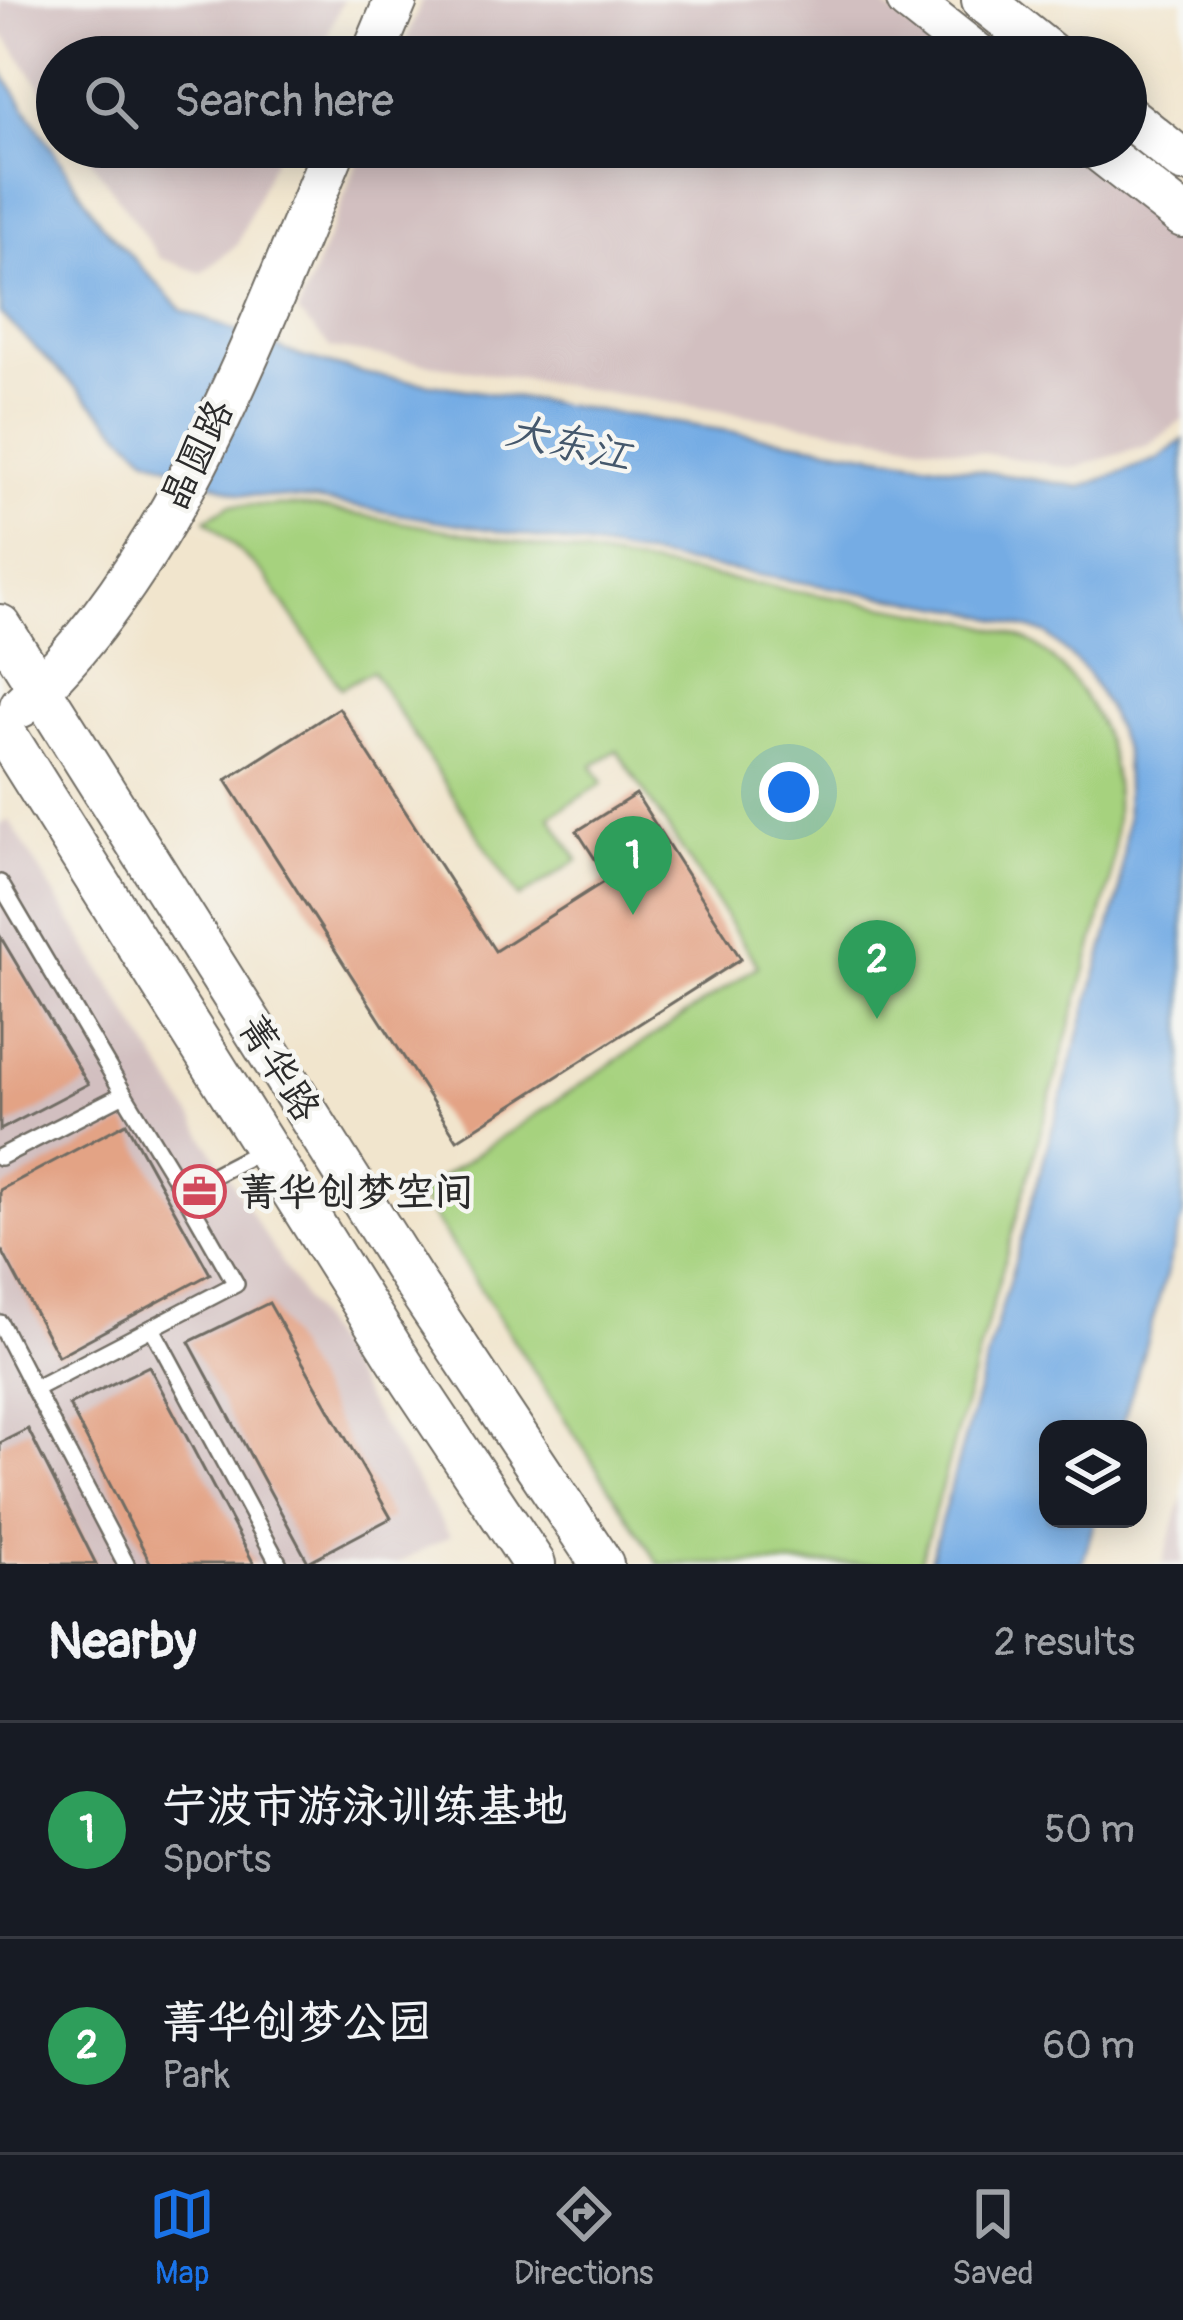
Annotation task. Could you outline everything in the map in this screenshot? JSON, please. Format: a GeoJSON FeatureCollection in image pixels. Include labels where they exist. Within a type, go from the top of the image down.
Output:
{"type":"FeatureCollection","features":[{"type":"Feature","properties":{"kind":"street"},"geometry":{"type":"LineString","coordinates":[[381,36],[396,0]]}},
{"type":"Feature","properties":{"kind":"street"},"geometry":{"type":"LineString","coordinates":[[908,0],[953,36]]}},
{"type":"Feature","properties":{"kind":"street"},"geometry":{"type":"LineString","coordinates":[[983,0],[1028,36]]}},
{"type":"Feature","properties":{"kind":"street"},"geometry":{"type":"LineString","coordinates":[[1147,132],[1183,161]]}},
{"type":"Feature","properties":{"kind":"street","name":"晶圆路"},"geometry":{"type":"LineString","coordinates":[[0,725],[40,689],[129,580],[177,502],[325,168]]}},
{"type":"Feature","properties":{"kind":"street"},"geometry":{"type":"LineString","coordinates":[[1122,168],[1183,216]]}},
{"type":"Feature","properties":{"kind":"street","name":"菁华路"},"geometry":{"type":"LineString","coordinates":[[0,626],[412,1279],[602,1564]]}},
{"type":"Feature","properties":{"kind":"street","name":"菁华路"},"geometry":{"type":"LineString","coordinates":[[0,725],[265,1149],[534,1564]]}},
{"type":"Feature","properties":{"kind":"lane"},"geometry":{"type":"LineString","coordinates":[[0,883],[236,1284],[34,1389]]}},
{"type":"Feature","properties":{"kind":"lane"},"geometry":{"type":"LineString","coordinates":[[0,1157],[124,1094]]}},
{"type":"Feature","properties":{"kind":"lane"},"geometry":{"type":"LineString","coordinates":[[183,1191],[265,1149]]}},
{"type":"Feature","properties":{"kind":"lane"},"geometry":{"type":"LineString","coordinates":[[0,1323],[126,1564]]}},
{"type":"Feature","properties":{"kind":"lane"},"geometry":{"type":"LineString","coordinates":[[152,1328],[279,1564]]}},
{"type":"Feature","properties":{"kind":"shaded area"},"geometry":{"type":"Polygon","coordinates":[[[0,0],[343,0],[327,36],[36,36],[36,81],[0,29],[0,0]]]}},
{"type":"Feature","properties":{"kind":"shaded area"},"geometry":{"type":"Polygon","coordinates":[[[422,0],[876,0],[921,36],[408,36],[422,0]]]}},
{"type":"Feature","properties":{"kind":"shaded area"},"geometry":{"type":"Polygon","coordinates":[[[97,168],[270,168],[237,245],[202,273],[160,258],[97,168]]]}},
{"type":"Feature","properties":{"kind":"shaded area"},"geometry":{"type":"Polygon","coordinates":[[[356,168],[1090,168],[1183,242],[1183,420],[1149,445],[1074,468],[331,348],[298,313],[356,168]]]}},
{"type":"Feature","properties":{"kind":"shaded area","name":"菁华创梦空间"},"geometry":{"type":"Polygon","coordinates":[[[9,820],[450,1536],[396,1564],[0,1564],[0,825],[9,820]]]}},
{"type":"Feature","properties":{"kind":"shaded area"},"geometry":{"type":"Polygon","coordinates":[[[1183,1495],[1183,1564],[1162,1564],[1183,1495]]]}},
{"type":"Feature","properties":{"kind":"green space"},"geometry":{"type":"Polygon","coordinates":[[[230,505],[307,506],[969,621],[1031,642],[1060,666],[1083,695],[1097,717],[1112,762],[1116,809],[1110,883],[920,1564],[659,1564],[418,1193],[758,966],[617,750],[592,766],[603,783],[550,816],[578,860],[519,898],[372,671],[341,688],[265,576],[206,519],[230,505]]]}},
{"type":"Feature","properties":{"kind":"water","name":"大东江"},"geometry":{"type":"Polygon","coordinates":[[[0,69],[36,124],[36,168],[65,168],[102,225],[183,311],[302,357],[367,374],[1081,487],[1158,459],[1183,440],[1183,1216],[1124,1420],[1039,1420],[1039,1528],[1092,1528],[1082,1564],[929,1564],[1119,895],[1127,819],[1125,752],[1086,671],[1047,634],[965,610],[315,500],[240,494],[146,456],[0,313],[0,69]]]}},
{"type":"Feature","properties":{"kind":"building"},"geometry":{"type":"Polygon","coordinates":[[[339,708],[495,951],[608,879],[577,831],[636,794],[741,959],[457,1140],[226,780],[339,708]]]}},
{"type":"Feature","properties":{"kind":"building"},"geometry":{"type":"Polygon","coordinates":[[[0,936],[88,1084],[0,1130],[0,936]]]}},
{"type":"Feature","properties":{"kind":"building"},"geometry":{"type":"Polygon","coordinates":[[[126,1123],[210,1274],[58,1356],[0,1247],[0,1190],[126,1123]]]}},
{"type":"Feature","properties":{"kind":"building"},"geometry":{"type":"Polygon","coordinates":[[[269,1303],[391,1518],[308,1562],[189,1342],[269,1303]]]}},
{"type":"Feature","properties":{"kind":"building"},"geometry":{"type":"Polygon","coordinates":[[[149,1366],[254,1564],[151,1564],[69,1405],[149,1366]]]}},
{"type":"Feature","properties":{"kind":"building"},"geometry":{"type":"Polygon","coordinates":[[[28,1429],[96,1564],[0,1564],[0,1443],[28,1429]]]}},
{"type":"Feature","properties":{"kind":"place","name":"宁波市游泳训练基地"},"geometry":{"type":"Point","coordinates":[633,915]}},
{"type":"Feature","properties":{"kind":"place","name":"菁华创梦公园"},"geometry":{"type":"Point","coordinates":[877,1019]}},
{"type":"Feature","properties":{"kind":"place","name":"菁华创梦空间"},"geometry":{"type":"Point","coordinates":[200,1192]}}]}
